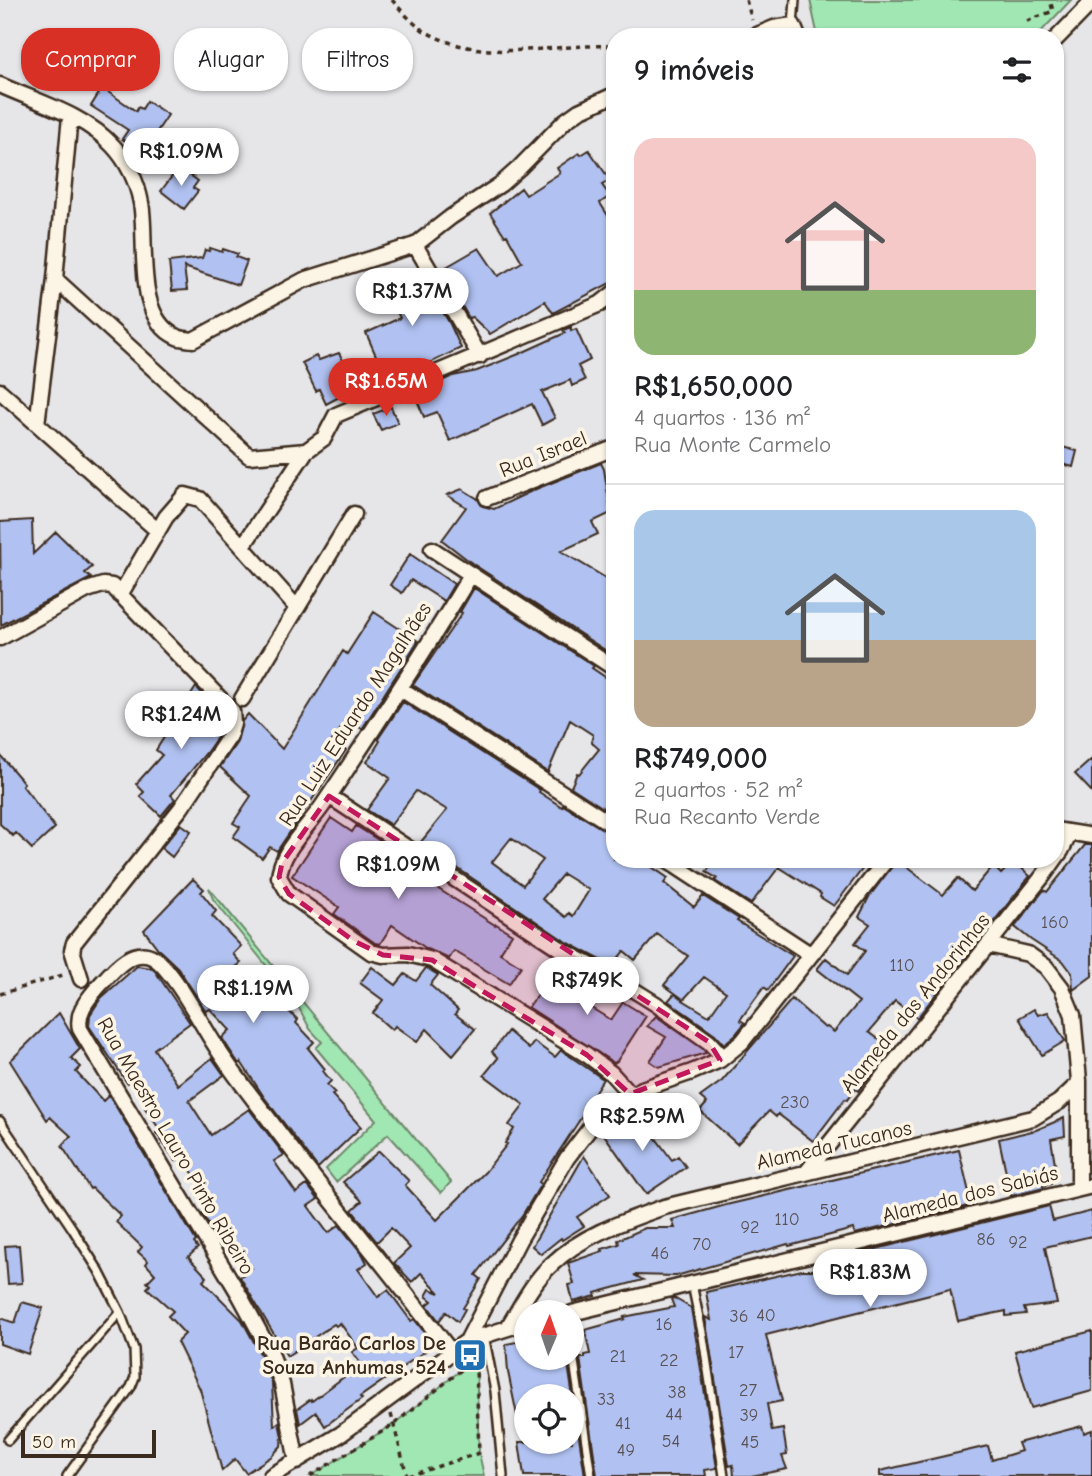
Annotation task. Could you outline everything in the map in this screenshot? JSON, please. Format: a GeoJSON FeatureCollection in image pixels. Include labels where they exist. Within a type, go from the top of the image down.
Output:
{"type":"FeatureCollection","features":[{"type":"Feature","properties":{"kind":"street"},"geometry":{"type":"LineString","coordinates":[[1064,31],[1092,2]]}},
{"type":"Feature","properties":{"kind":"street"},"geometry":{"type":"LineString","coordinates":[[0,85],[82,122],[113,145],[134,176],[141,205],[142,261],[150,305],[163,326],[177,337],[193,340],[304,281],[415,245],[500,184],[565,121],[606,99]]}},
{"type":"Feature","properties":{"kind":"street"},"geometry":{"type":"LineString","coordinates":[[37,424],[55,279],[70,116]]}},
{"type":"Feature","properties":{"kind":"street"},"geometry":{"type":"LineString","coordinates":[[415,245],[480,356]]}},
{"type":"Feature","properties":{"kind":"street"},"geometry":{"type":"LineString","coordinates":[[55,279],[249,456],[306,451]]}},
{"type":"Feature","properties":{"kind":"street"},"geometry":{"type":"LineString","coordinates":[[243,546],[306,451],[324,438],[336,415],[480,356],[606,299]]}},
{"type":"Feature","properties":{"kind":"street"},"geometry":{"type":"LineString","coordinates":[[0,391],[158,531]]}},
{"type":"Feature","properties":{"kind":"street","name":"Rua Israel"},"geometry":{"type":"LineString","coordinates":[[486,498],[606,451]]}},
{"type":"Feature","properties":{"kind":"street"},"geometry":{"type":"LineString","coordinates":[[120,595],[166,517],[185,495],[200,499],[297,608]]}},
{"type":"Feature","properties":{"kind":"street"},"geometry":{"type":"LineString","coordinates":[[242,699],[354,514]]}},
{"type":"Feature","properties":{"kind":"street"},"geometry":{"type":"LineString","coordinates":[[432,549],[606,663]]}},
{"type":"Feature","properties":{"kind":"street","name":"Rua Luiz Eduardo Magalhães"},"geometry":{"type":"LineString","coordinates":[[470,576],[401,689],[285,857],[279,877],[289,894],[354,941],[383,955],[408,954],[432,960],[587,1055],[611,1073],[630,1094]]}},
{"type":"Feature","properties":{"kind":"street"},"geometry":{"type":"LineString","coordinates":[[0,638],[88,590],[103,585],[112,586],[232,711],[234,718],[229,737],[181,808],[74,943],[72,950],[79,974]]}},
{"type":"Feature","properties":{"kind":"street"},"geometry":{"type":"LineString","coordinates":[[401,689],[606,821]]}},
{"type":"Feature","properties":{"kind":"street"},"geometry":{"type":"LineString","coordinates":[[329,796],[565,952],[617,979],[656,1004],[709,1042],[723,1057]]}},
{"type":"Feature","properties":{"kind":"street"},"geometry":{"type":"LineString","coordinates":[[1064,831],[1092,836]]}},
{"type":"Feature","properties":{"kind":"street"},"geometry":{"type":"LineString","coordinates":[[679,868],[810,954]]}},
{"type":"Feature","properties":{"kind":"street"},"geometry":{"type":"LineString","coordinates":[[467,1341],[519,1240],[567,1158],[604,1110],[630,1094],[692,1072],[723,1057],[742,1042],[880,868]]}},
{"type":"Feature","properties":{"kind":"street","name":"Alameda das Andorinhas"},"geometry":{"type":"LineString","coordinates":[[806,1172],[1049,868]]}},
{"type":"Feature","properties":{"kind":"street"},"geometry":{"type":"LineString","coordinates":[[988,945],[1028,954],[1046,967],[1062,988],[1073,1015],[1085,1187]]}},
{"type":"Feature","properties":{"kind":"street","name":"Rua Maestro Lauro Pinto Ribeiro"},"geometry":{"type":"LineString","coordinates":[[297,1462],[282,1384],[271,1353],[239,1294],[80,1029],[79,1014],[91,996],[127,959],[145,955],[153,958],[170,976],[224,1060],[317,1184],[451,1352]]}},
{"type":"Feature","properties":{"kind":"street","name":"Alameda Tucanos"},"geometry":{"type":"LineString","coordinates":[[508,1327],[529,1292],[551,1264],[575,1246],[613,1226],[664,1207],[1033,1118],[1059,1102],[1079,1083]]}},
{"type":"Feature","properties":{"kind":"street","name":"Alameda dos Sabiás"},"geometry":{"type":"LineString","coordinates":[[584,1310],[1085,1187]]}},
{"type":"Feature","properties":{"kind":"street"},"geometry":{"type":"LineString","coordinates":[[271,1476],[297,1462],[467,1341],[514,1325]]}},
{"type":"Feature","properties":{"kind":"lane"},"geometry":{"type":"LineString","coordinates":[[795,0],[795,28]]}},
{"type":"Feature","properties":{"kind":"lane"},"geometry":{"type":"LineString","coordinates":[[0,1121],[99,1271],[120,1312],[134,1349],[135,1377],[121,1404],[67,1476]]}},
{"type":"Feature","properties":{"kind":"lane"},"geometry":{"type":"LineString","coordinates":[[692,1284],[703,1337],[724,1476]]}},
{"type":"Feature","properties":{"kind":"lane"},"geometry":{"type":"LineString","coordinates":[[8,1440],[120,1312]]}},
{"type":"Feature","properties":{"kind":"lane"},"geometry":{"type":"LineString","coordinates":[[484,1334],[495,1391],[503,1476]]}},
{"type":"Feature","properties":{"kind":"lane"},"geometry":{"type":"LineString","coordinates":[[575,1370],[591,1476]]}},
{"type":"Feature","properties":{"kind":"path"},"geometry":{"type":"LineString","coordinates":[[392,0],[423,29],[449,41],[483,49],[523,51],[606,46]]}},
{"type":"Feature","properties":{"kind":"path"},"geometry":{"type":"LineString","coordinates":[[746,0],[753,28]]}},
{"type":"Feature","properties":{"kind":"path"},"geometry":{"type":"LineString","coordinates":[[1027,21],[1053,11],[1050,0]]}},
{"type":"Feature","properties":{"kind":"path"},"geometry":{"type":"LineString","coordinates":[[0,994],[79,974]]}},
{"type":"Feature","properties":{"kind":"path"},"geometry":{"type":"LineString","coordinates":[[310,1476],[393,1425],[476,1358],[479,1453],[408,1476],[393,1425],[388,1398]]}},
{"type":"Feature","properties":{"kind":"highlighted area"},"geometry":{"type":"Polygon","coordinates":[[[329,796],[709,1042],[720,1060],[630,1094],[587,1055],[432,960],[383,955],[354,941],[289,894],[279,877],[282,863],[329,796]]]}},
{"type":"Feature","properties":{"kind":"green space"},"geometry":{"type":"Polygon","coordinates":[[[810,0],[1071,0],[1045,28],[816,28],[810,0]]]}},
{"type":"Feature","properties":{"kind":"green space"},"geometry":{"type":"Polygon","coordinates":[[[209,888],[451,1182],[441,1193],[388,1134],[336,1182],[326,1169],[376,1120],[316,1048],[322,1042],[310,1029],[297,1004],[213,899],[209,888]]]}},
{"type":"Feature","properties":{"kind":"green space"},"geometry":{"type":"Polygon","coordinates":[[[476,1358],[479,1453],[484,1476],[311,1476],[395,1423],[476,1358]]]}},
{"type":"Feature","properties":{"kind":"building"},"geometry":{"type":"Polygon","coordinates":[[[100,91],[108,91],[136,111],[138,107],[142,109],[147,101],[168,115],[154,136],[174,150],[164,165],[122,139],[128,130],[91,106],[100,91]]]}},
{"type":"Feature","properties":{"kind":"building"},"geometry":{"type":"Polygon","coordinates":[[[589,150],[606,174],[606,182],[602,185],[606,190],[606,199],[600,203],[606,212],[606,285],[553,313],[545,301],[490,334],[472,317],[469,318],[441,270],[479,248],[498,276],[522,262],[507,235],[505,236],[490,213],[521,188],[526,195],[560,173],[557,168],[579,153],[581,155],[589,150]]]}},
{"type":"Feature","properties":{"kind":"building"},"geometry":{"type":"Polygon","coordinates":[[[179,167],[198,181],[193,188],[198,191],[184,209],[161,191],[179,167]]]}},
{"type":"Feature","properties":{"kind":"building"},"geometry":{"type":"Polygon","coordinates":[[[210,248],[238,254],[236,257],[247,261],[238,285],[184,267],[187,290],[172,291],[169,262],[202,258],[205,250],[209,251],[210,248]]]}},
{"type":"Feature","properties":{"kind":"building"},"geometry":{"type":"Polygon","coordinates":[[[415,270],[421,281],[424,280],[450,324],[461,348],[388,383],[366,333],[400,318],[379,275],[415,270]]]}},
{"type":"Feature","properties":{"kind":"building"},"geometry":{"type":"Polygon","coordinates":[[[571,327],[571,331],[576,329],[590,360],[578,366],[585,380],[572,386],[570,380],[542,392],[555,418],[542,425],[532,404],[450,441],[437,412],[424,417],[414,393],[453,376],[477,371],[519,354],[565,333],[563,330],[571,327]]]}},
{"type":"Feature","properties":{"kind":"building"},"geometry":{"type":"Polygon","coordinates":[[[339,353],[358,387],[326,404],[302,363],[316,356],[319,360],[339,353]]]}},
{"type":"Feature","properties":{"kind":"building"},"geometry":{"type":"Polygon","coordinates":[[[391,407],[398,423],[381,430],[373,414],[391,407]]]}},
{"type":"Feature","properties":{"kind":"building"},"geometry":{"type":"Polygon","coordinates":[[[1064,447],[1077,451],[1073,467],[1064,464],[1064,447]]]}},
{"type":"Feature","properties":{"kind":"building"},"geometry":{"type":"Polygon","coordinates":[[[601,463],[604,469],[606,515],[592,522],[598,534],[561,551],[606,578],[606,651],[473,564],[442,540],[466,507],[447,495],[462,489],[478,499],[482,506],[494,509],[601,463]]]}},
{"type":"Feature","properties":{"kind":"building"},"geometry":{"type":"Polygon","coordinates":[[[32,520],[33,554],[56,532],[92,567],[85,573],[91,578],[1,625],[0,522],[32,520]]]}},
{"type":"Feature","properties":{"kind":"building"},"geometry":{"type":"Polygon","coordinates":[[[410,554],[454,584],[444,601],[411,580],[402,593],[390,585],[410,554]]]}},
{"type":"Feature","properties":{"kind":"building"},"geometry":{"type":"Polygon","coordinates":[[[474,588],[594,666],[592,668],[606,678],[606,810],[571,787],[577,773],[579,774],[599,749],[591,742],[593,735],[570,720],[548,772],[413,685],[462,613],[460,612],[474,588]]]}},
{"type":"Feature","properties":{"kind":"building"},"geometry":{"type":"Polygon","coordinates":[[[374,612],[418,641],[362,729],[348,719],[332,741],[346,750],[277,851],[270,847],[262,858],[233,837],[240,827],[233,823],[251,796],[220,767],[237,742],[242,721],[248,714],[282,749],[343,651],[347,654],[374,612]]]}},
{"type":"Feature","properties":{"kind":"building"},"geometry":{"type":"Polygon","coordinates":[[[196,687],[223,715],[223,723],[220,733],[206,753],[171,795],[175,799],[161,816],[140,796],[144,792],[136,784],[162,755],[156,750],[196,687]]]}},
{"type":"Feature","properties":{"kind":"building"},"geometry":{"type":"Polygon","coordinates":[[[403,702],[562,807],[563,805],[606,831],[606,868],[653,868],[668,878],[664,883],[694,907],[703,896],[793,956],[768,990],[764,987],[740,1020],[745,1023],[724,1044],[715,1034],[668,1001],[674,994],[683,999],[664,985],[688,956],[657,934],[635,960],[624,951],[612,966],[565,941],[420,843],[447,810],[416,791],[391,825],[367,810],[390,778],[367,762],[380,741],[378,739],[403,702]],[[511,838],[492,862],[523,885],[543,860],[511,838]],[[563,874],[542,899],[566,917],[569,913],[573,916],[589,890],[563,874]],[[704,977],[683,1000],[709,1016],[726,992],[704,977]]]}},
{"type":"Feature","properties":{"kind":"building"},"geometry":{"type":"Polygon","coordinates":[[[0,755],[24,783],[22,785],[55,828],[32,849],[16,833],[13,836],[0,824],[0,755]]]}},
{"type":"Feature","properties":{"kind":"building"},"geometry":{"type":"Polygon","coordinates":[[[1092,759],[1092,792],[1075,774],[1092,759]]]}},
{"type":"Feature","properties":{"kind":"building"},"geometry":{"type":"Polygon","coordinates":[[[331,818],[352,832],[356,826],[380,841],[375,848],[512,934],[500,953],[521,966],[509,984],[454,951],[449,959],[427,949],[392,925],[380,944],[375,943],[334,914],[339,907],[292,876],[331,818]]]}},
{"type":"Feature","properties":{"kind":"building"},"geometry":{"type":"Polygon","coordinates":[[[181,824],[191,831],[172,857],[161,848],[181,824]]]}},
{"type":"Feature","properties":{"kind":"building"},"geometry":{"type":"Polygon","coordinates":[[[1085,845],[1092,845],[1092,976],[1073,990],[1072,973],[1063,961],[1015,927],[1085,845]]]}},
{"type":"Feature","properties":{"kind":"building"},"geometry":{"type":"Polygon","coordinates":[[[709,868],[778,868],[751,904],[715,881],[717,878],[706,872],[709,868]]]}},
{"type":"Feature","properties":{"kind":"building"},"geometry":{"type":"Polygon","coordinates":[[[781,868],[863,868],[834,906],[820,897],[821,894],[781,868]]]}},
{"type":"Feature","properties":{"kind":"building"},"geometry":{"type":"Polygon","coordinates":[[[891,868],[908,868],[943,895],[958,878],[972,891],[991,868],[1001,874],[1007,868],[1021,868],[1030,876],[917,1018],[895,1001],[869,1032],[892,1049],[858,1091],[855,1089],[847,1100],[845,1099],[813,1141],[778,1114],[776,1117],[769,1111],[737,1144],[700,1111],[707,1103],[700,1097],[722,1081],[792,999],[825,1028],[834,1032],[859,1002],[817,969],[826,958],[847,975],[865,951],[855,943],[870,924],[859,917],[869,897],[891,868]]]}},
{"type":"Feature","properties":{"kind":"building"},"geometry":{"type":"Polygon","coordinates":[[[193,879],[204,889],[201,892],[216,911],[212,916],[241,946],[233,954],[241,963],[236,967],[256,986],[259,983],[298,1020],[296,1023],[314,1042],[308,1048],[325,1069],[323,1071],[331,1081],[327,1085],[335,1093],[332,1095],[361,1127],[318,1168],[229,1049],[222,1038],[230,1030],[210,1009],[206,1011],[178,968],[159,950],[144,930],[193,879]]]}},
{"type":"Feature","properties":{"kind":"building"},"geometry":{"type":"Polygon","coordinates":[[[137,966],[155,971],[190,1023],[154,1049],[178,1085],[212,1058],[224,1075],[189,1101],[211,1135],[249,1109],[284,1155],[274,1161],[296,1193],[307,1185],[318,1199],[308,1206],[328,1233],[339,1225],[363,1255],[367,1263],[358,1269],[378,1297],[388,1290],[411,1321],[414,1319],[428,1337],[426,1340],[431,1347],[360,1397],[362,1399],[325,1426],[316,1412],[300,1424],[297,1409],[361,1364],[352,1352],[358,1348],[340,1323],[336,1326],[334,1324],[287,1356],[240,1277],[252,1268],[219,1225],[212,1230],[202,1214],[210,1207],[199,1192],[204,1188],[181,1157],[176,1161],[156,1133],[160,1130],[145,1108],[154,1102],[135,1078],[127,1083],[89,1026],[90,1015],[101,998],[137,966]]]}},
{"type":"Feature","properties":{"kind":"building"},"geometry":{"type":"Polygon","coordinates":[[[372,967],[396,985],[405,974],[416,981],[426,968],[438,975],[430,985],[458,1010],[455,1014],[475,1029],[453,1055],[427,1029],[417,1042],[395,1026],[392,1030],[373,1013],[383,1000],[360,983],[372,967]]]}},
{"type":"Feature","properties":{"kind":"building"},"geometry":{"type":"Polygon","coordinates":[[[558,970],[594,996],[588,1006],[611,1020],[623,1002],[646,1016],[614,1063],[528,1007],[558,970]]]}},
{"type":"Feature","properties":{"kind":"building"},"geometry":{"type":"Polygon","coordinates":[[[1034,1009],[1038,1015],[1048,1012],[1065,1041],[1042,1055],[1019,1018],[1034,1009]]]}},
{"type":"Feature","properties":{"kind":"building"},"geometry":{"type":"Polygon","coordinates":[[[59,1013],[80,1049],[71,1058],[81,1067],[76,1072],[103,1101],[109,1095],[196,1241],[194,1243],[198,1248],[188,1257],[207,1277],[203,1281],[242,1320],[262,1357],[272,1383],[274,1426],[279,1422],[281,1446],[272,1456],[246,1473],[235,1459],[222,1471],[200,1389],[177,1342],[185,1334],[168,1316],[173,1311],[147,1288],[150,1285],[147,1282],[155,1274],[146,1264],[148,1261],[138,1252],[142,1247],[116,1222],[121,1216],[90,1189],[62,1146],[71,1136],[50,1117],[47,1120],[10,1061],[59,1013]]]}},
{"type":"Feature","properties":{"kind":"building"},"geometry":{"type":"Polygon","coordinates":[[[656,1016],[706,1053],[659,1067],[650,1061],[666,1037],[647,1026],[656,1016]]]}},
{"type":"Feature","properties":{"kind":"building"},"geometry":{"type":"Polygon","coordinates":[[[508,1031],[529,1049],[534,1042],[555,1057],[561,1050],[603,1079],[594,1093],[596,1095],[539,1182],[541,1184],[523,1214],[476,1275],[481,1279],[463,1308],[465,1309],[458,1322],[446,1312],[439,1321],[427,1305],[432,1301],[426,1296],[430,1289],[440,1293],[421,1273],[412,1282],[394,1263],[410,1248],[391,1228],[377,1242],[352,1210],[362,1201],[343,1182],[379,1151],[409,1181],[405,1185],[437,1220],[485,1172],[507,1144],[505,1143],[514,1129],[509,1125],[524,1105],[484,1075],[498,1058],[492,1052],[508,1031]]]}},
{"type":"Feature","properties":{"kind":"building"},"geometry":{"type":"Polygon","coordinates":[[[621,1114],[627,1122],[638,1114],[672,1160],[678,1156],[686,1167],[646,1194],[603,1133],[621,1114]]]}},
{"type":"Feature","properties":{"kind":"building"},"geometry":{"type":"Polygon","coordinates":[[[1064,1118],[1065,1136],[1051,1139],[1057,1176],[1049,1178],[1051,1184],[1043,1186],[1044,1188],[1011,1196],[999,1139],[1036,1130],[1064,1118]]]}},
{"type":"Feature","properties":{"kind":"building"},"geometry":{"type":"Polygon","coordinates":[[[959,1150],[972,1205],[855,1234],[853,1229],[789,1246],[788,1244],[676,1276],[634,1275],[643,1280],[595,1293],[596,1296],[573,1300],[569,1285],[574,1284],[568,1263],[619,1244],[618,1240],[645,1228],[675,1228],[672,1220],[959,1150]]]}},
{"type":"Feature","properties":{"kind":"building"},"geometry":{"type":"Polygon","coordinates":[[[584,1156],[610,1195],[577,1217],[584,1226],[562,1240],[561,1238],[541,1254],[532,1246],[584,1156]]]}},
{"type":"Feature","properties":{"kind":"building"},"geometry":{"type":"Polygon","coordinates":[[[1049,1206],[1053,1221],[1092,1211],[1092,1236],[1045,1247],[1057,1304],[1024,1308],[1026,1314],[1006,1316],[1006,1311],[958,1321],[950,1289],[766,1335],[782,1401],[767,1404],[772,1431],[783,1429],[787,1455],[782,1456],[787,1469],[751,1476],[734,1476],[733,1465],[729,1466],[705,1317],[711,1320],[706,1292],[812,1270],[860,1256],[860,1253],[1049,1206]]]}},
{"type":"Feature","properties":{"kind":"building"},"geometry":{"type":"Polygon","coordinates":[[[19,1245],[22,1283],[8,1284],[5,1246],[19,1245]]]}},
{"type":"Feature","properties":{"kind":"building"},"geometry":{"type":"Polygon","coordinates":[[[674,1298],[691,1308],[717,1468],[705,1470],[706,1476],[597,1476],[582,1370],[584,1370],[585,1355],[590,1354],[585,1330],[625,1319],[624,1317],[674,1307],[671,1299],[674,1298]]]}},
{"type":"Feature","properties":{"kind":"building"},"geometry":{"type":"Polygon","coordinates":[[[22,1302],[43,1308],[28,1354],[0,1344],[0,1318],[15,1323],[22,1302]]]}},
{"type":"Feature","properties":{"kind":"building"},"geometry":{"type":"Polygon","coordinates":[[[1092,1331],[1092,1391],[1031,1408],[1015,1351],[1092,1331]]]}},
{"type":"Feature","properties":{"kind":"building"},"geometry":{"type":"Polygon","coordinates":[[[514,1342],[514,1370],[569,1370],[571,1384],[514,1384],[514,1401],[506,1344],[514,1342]]]}},
{"type":"Feature","properties":{"kind":"building"},"geometry":{"type":"Polygon","coordinates":[[[1082,1426],[1084,1433],[1092,1430],[1092,1476],[880,1476],[880,1471],[988,1446],[992,1460],[1021,1451],[1018,1443],[1082,1426]]]}},
{"type":"Feature","properties":{"kind":"building"},"geometry":{"type":"Polygon","coordinates":[[[521,1454],[582,1454],[585,1476],[524,1476],[521,1454]]]}},
{"type":"Feature","properties":{"kind":"place","name":"Rua Barão Carlos De Souza Anhumas, 524"},"geometry":{"type":"Point","coordinates":[470,1355]}}]}
